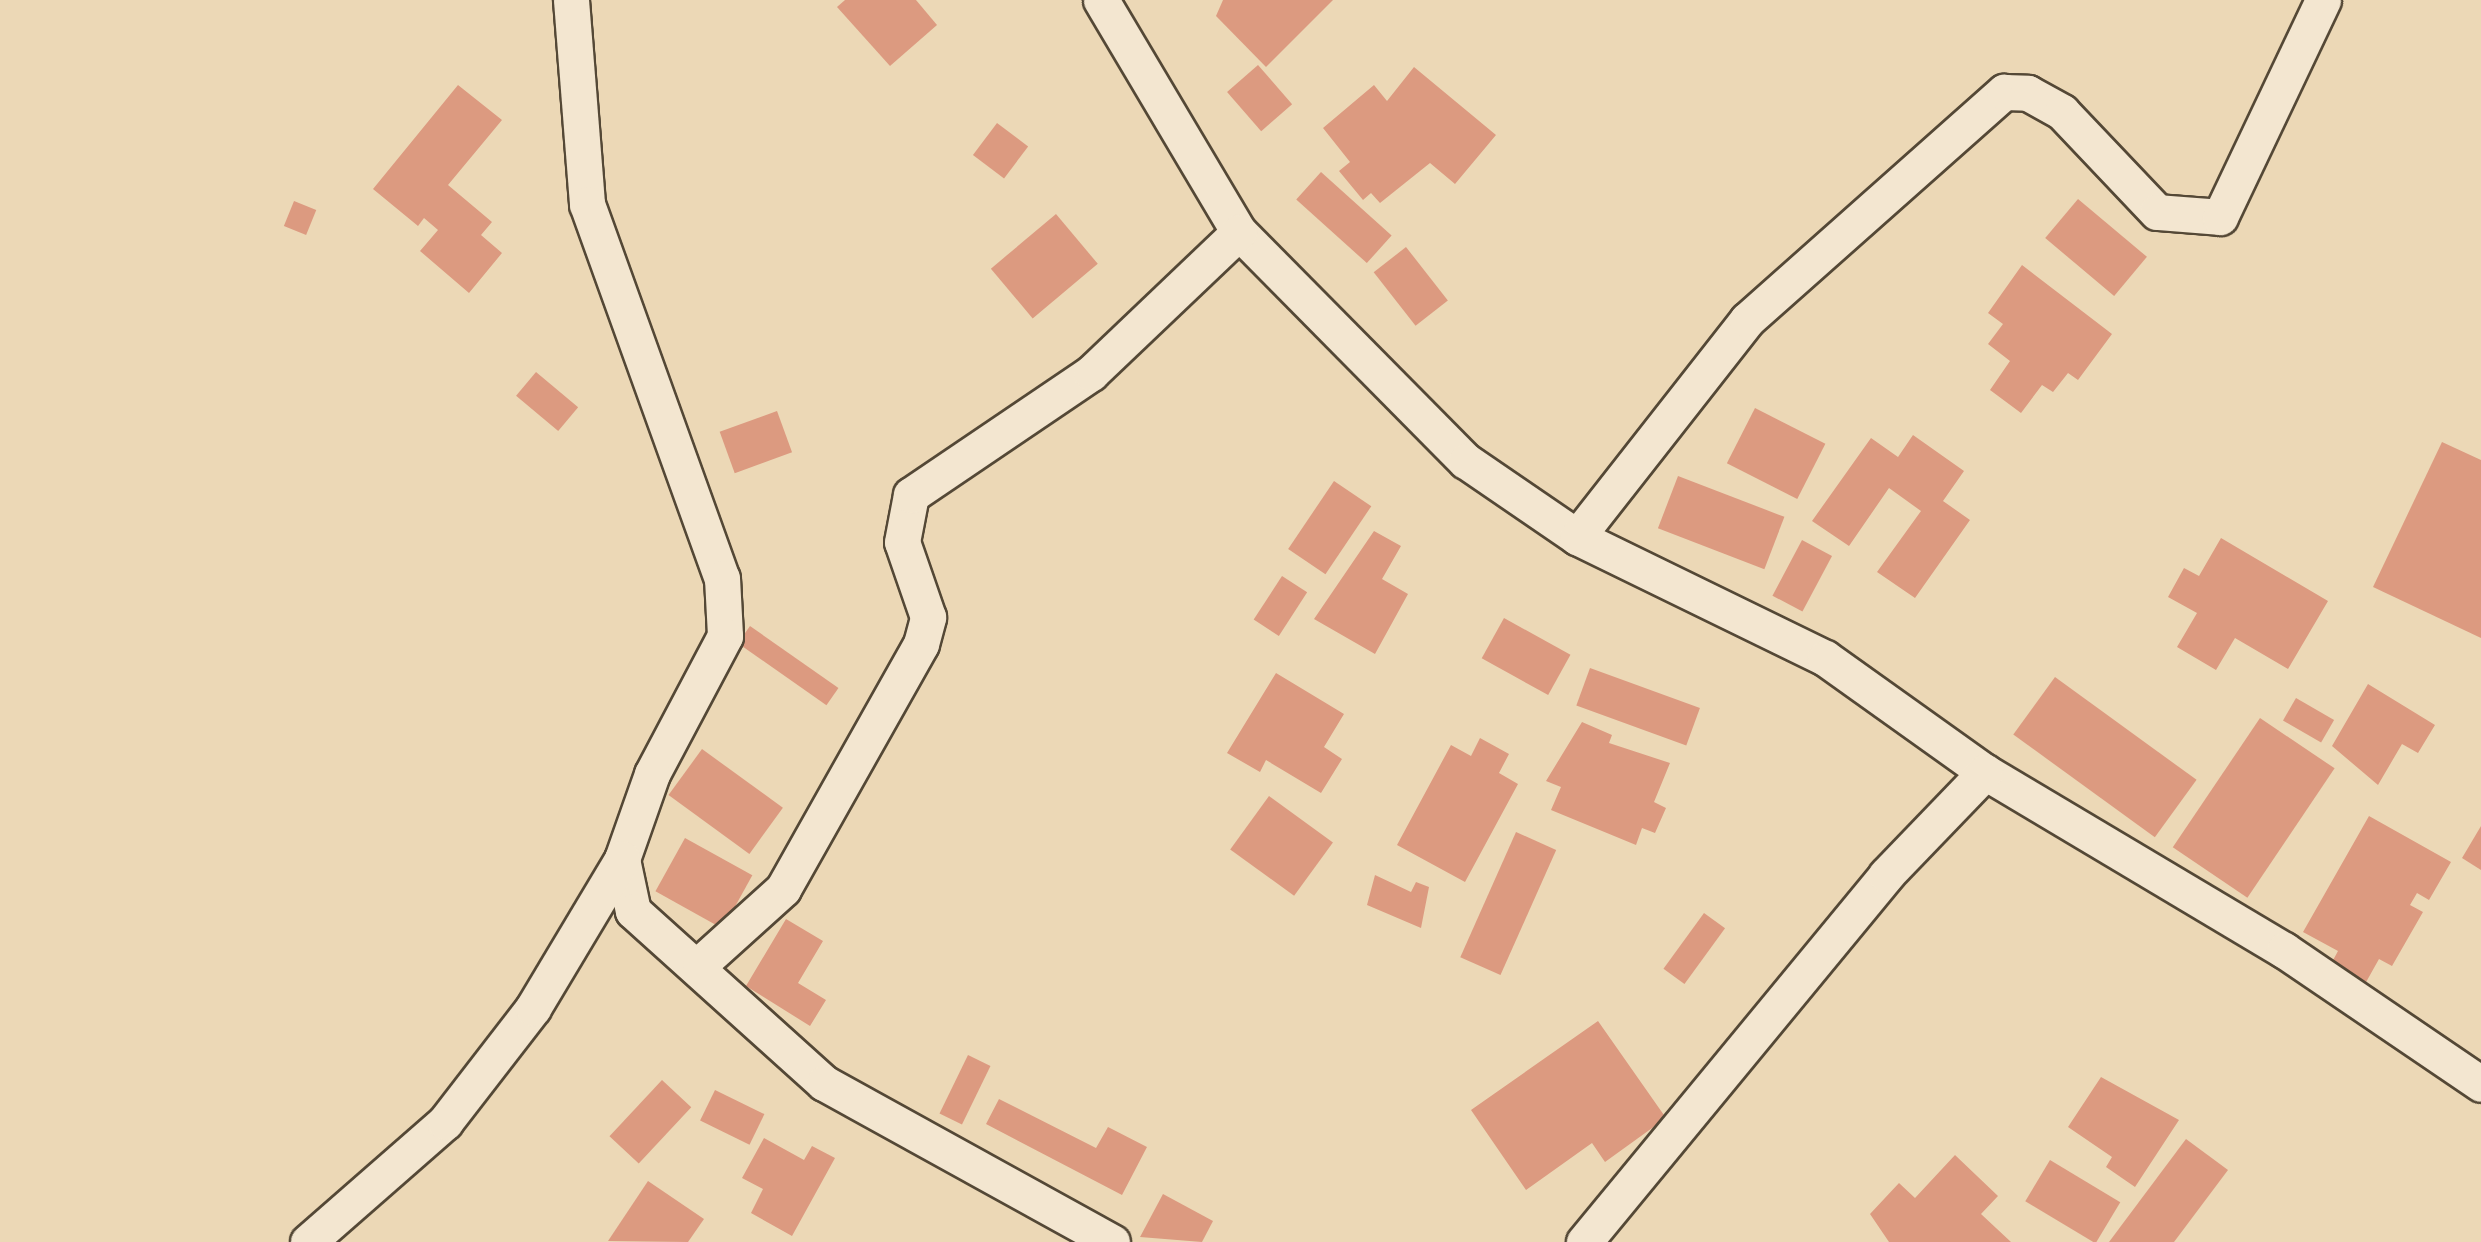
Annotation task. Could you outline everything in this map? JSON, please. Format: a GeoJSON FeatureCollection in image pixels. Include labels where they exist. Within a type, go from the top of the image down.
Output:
{"type":"FeatureCollection","features":[{"type":"Feature","properties":{"kind":"street"},"geometry":{"type":"LineString","coordinates":[[308,1242],[444,1122],[534,1008],[622,859],[652,774],[725,636],[722,578],[587,204],[571,0]]}},
{"type":"Feature","properties":{"kind":"street"},"geometry":{"type":"LineString","coordinates":[[1101,0],[1239,232],[1354,358],[1466,462],[1577,537],[1824,658],[1985,772],[2284,950],[2481,1084]]}},
{"type":"Feature","properties":{"kind":"street"},"geometry":{"type":"LineString","coordinates":[[1577,537],[1747,320],[2004,92],[2028,93],[2062,112],[2157,212],[2220,217],[2323,0]]}},
{"type":"Feature","properties":{"kind":"street"},"geometry":{"type":"LineString","coordinates":[[700,964],[784,888],[921,644],[928,617],[902,542],[911,494],[1091,374],[1239,232]]}},
{"type":"Feature","properties":{"kind":"street"},"geometry":{"type":"LineString","coordinates":[[1584,1242],[1886,875],[1985,772]]}},
{"type":"Feature","properties":{"kind":"street"},"geometry":{"type":"LineString","coordinates":[[622,859],[633,911],[700,964],[824,1083],[1112,1242]]}},
{"type":"Feature","properties":{"kind":"building"},"geometry":{"type":"Polygon","coordinates":[[[845,0],[916,0],[937,25],[890,66],[837,7],[845,0]]]}},
{"type":"Feature","properties":{"kind":"building"},"geometry":{"type":"Polygon","coordinates":[[[1223,0],[1333,0],[1266,67],[1216,16],[1223,0]]]}},
{"type":"Feature","properties":{"kind":"building"},"geometry":{"type":"Polygon","coordinates":[[[1258,65],[1292,104],[1261,131],[1227,92],[1258,65]]]}},
{"type":"Feature","properties":{"kind":"building"},"geometry":{"type":"Polygon","coordinates":[[[1414,67],[1496,135],[1455,184],[1430,163],[1380,203],[1371,193],[1363,200],[1339,171],[1350,162],[1323,128],[1374,85],[1387,101],[1414,67]]]}},
{"type":"Feature","properties":{"kind":"building"},"geometry":{"type":"Polygon","coordinates":[[[458,85],[502,120],[448,185],[492,222],[481,235],[502,253],[469,293],[420,251],[438,230],[424,218],[418,226],[373,189],[458,85]]]}},
{"type":"Feature","properties":{"kind":"building"},"geometry":{"type":"Polygon","coordinates":[[[997,123],[1028,146],[1004,178],[973,155],[997,123]]]}},
{"type":"Feature","properties":{"kind":"building"},"geometry":{"type":"Polygon","coordinates":[[[1321,172],[1392,236],[1367,263],[1296,199],[1321,172]]]}},
{"type":"Feature","properties":{"kind":"building"},"geometry":{"type":"Polygon","coordinates":[[[2078,199],[2147,257],[2114,296],[2045,238],[2078,199]]]}},
{"type":"Feature","properties":{"kind":"building"},"geometry":{"type":"Polygon","coordinates":[[[294,201],[316,210],[306,235],[284,226],[294,201]]]}},
{"type":"Feature","properties":{"kind":"building"},"geometry":{"type":"Polygon","coordinates":[[[1056,214],[1098,264],[1033,318],[991,269],[1056,214]]]}},
{"type":"Feature","properties":{"kind":"building"},"geometry":{"type":"Polygon","coordinates":[[[1406,247],[1448,301],[1416,326],[1374,272],[1406,247]]]}},
{"type":"Feature","properties":{"kind":"building"},"geometry":{"type":"Polygon","coordinates":[[[2022,265],[2112,334],[2078,380],[2068,373],[2053,392],[2042,385],[2021,413],[1990,390],[2010,361],[1988,344],[2003,324],[1988,313],[2022,265]]]}},
{"type":"Feature","properties":{"kind":"building"},"geometry":{"type":"Polygon","coordinates":[[[536,372],[578,407],[558,431],[516,396],[536,372]]]}},
{"type":"Feature","properties":{"kind":"building"},"geometry":{"type":"Polygon","coordinates":[[[1755,408],[1825,444],[1797,499],[1727,463],[1755,408]]]}},
{"type":"Feature","properties":{"kind":"building"},"geometry":{"type":"Polygon","coordinates":[[[777,411],[792,452],[735,473],[720,432],[777,411]]]}},
{"type":"Feature","properties":{"kind":"building"},"geometry":{"type":"Polygon","coordinates":[[[1913,435],[1964,471],[1943,501],[1970,520],[1915,598],[1877,572],[1921,511],[1889,488],[1849,546],[1812,521],[1871,438],[1898,457],[1913,435]]]}},
{"type":"Feature","properties":{"kind":"building"},"geometry":{"type":"Polygon","coordinates":[[[2442,442],[2481,460],[2481,638],[2373,587],[2442,442]]]}},
{"type":"Feature","properties":{"kind":"building"},"geometry":{"type":"Polygon","coordinates":[[[1678,476],[1784,517],[1764,569],[1658,528],[1678,476]]]}},
{"type":"Feature","properties":{"kind":"building"},"geometry":{"type":"Polygon","coordinates":[[[1334,481],[1371,506],[1325,574],[1288,549],[1334,481]]]}},
{"type":"Feature","properties":{"kind":"building"},"geometry":{"type":"Polygon","coordinates":[[[1374,531],[1401,546],[1382,579],[1408,594],[1375,654],[1314,619],[1374,531]]]}},
{"type":"Feature","properties":{"kind":"building"},"geometry":{"type":"Polygon","coordinates":[[[2221,538],[2328,601],[2288,669],[2235,638],[2216,670],[2177,647],[2197,613],[2168,597],[2184,568],[2199,576],[2221,538]]]}},
{"type":"Feature","properties":{"kind":"building"},"geometry":{"type":"Polygon","coordinates":[[[1802,540],[1832,556],[1802,612],[1772,596],[1802,540]]]}},
{"type":"Feature","properties":{"kind":"building"},"geometry":{"type":"Polygon","coordinates":[[[1282,576],[1307,592],[1279,636],[1254,620],[1282,576]]]}},
{"type":"Feature","properties":{"kind":"building"},"geometry":{"type":"Polygon","coordinates":[[[1504,618],[1570,655],[1548,695],[1482,658],[1504,618]]]}},
{"type":"Feature","properties":{"kind":"building"},"geometry":{"type":"Polygon","coordinates":[[[750,626],[838,688],[826,705],[738,643],[750,626]]]}},
{"type":"Feature","properties":{"kind":"building"},"geometry":{"type":"Polygon","coordinates":[[[1590,668],[1700,708],[1686,746],[1576,706],[1590,668]]]}},
{"type":"Feature","properties":{"kind":"building"},"geometry":{"type":"Polygon","coordinates":[[[1276,673],[1344,714],[1324,747],[1342,759],[1321,793],[1266,760],[1260,772],[1227,753],[1276,673]]]}},
{"type":"Feature","properties":{"kind":"building"},"geometry":{"type":"Polygon","coordinates":[[[2055,677],[2197,780],[2155,837],[2013,734],[2055,677]]]}},
{"type":"Feature","properties":{"kind":"building"},"geometry":{"type":"Polygon","coordinates":[[[2368,684],[2435,725],[2418,753],[2402,744],[2378,785],[2332,746],[2368,684]]]}},
{"type":"Feature","properties":{"kind":"building"},"geometry":{"type":"Polygon","coordinates":[[[2296,698],[2334,720],[2321,743],[2283,721],[2296,698]]]}},
{"type":"Feature","properties":{"kind":"building"},"geometry":{"type":"Polygon","coordinates":[[[2260,718],[2335,768],[2247,898],[2173,847],[2260,718]]]}},
{"type":"Feature","properties":{"kind":"building"},"geometry":{"type":"Polygon","coordinates":[[[1582,722],[1612,735],[1609,743],[1670,763],[1654,802],[1666,808],[1655,833],[1642,828],[1636,845],[1551,810],[1561,787],[1546,781],[1582,722]]]}},
{"type":"Feature","properties":{"kind":"building"},"geometry":{"type":"Polygon","coordinates":[[[1480,738],[1509,754],[1499,773],[1518,784],[1465,882],[1397,845],[1451,745],[1471,756],[1480,738]]]}},
{"type":"Feature","properties":{"kind":"building"},"geometry":{"type":"Polygon","coordinates":[[[702,749],[783,808],[749,854],[668,795],[702,749]]]}},
{"type":"Feature","properties":{"kind":"building"},"geometry":{"type":"Polygon","coordinates":[[[1269,796],[1333,842],[1294,896],[1230,849],[1269,796]]]}},
{"type":"Feature","properties":{"kind":"building"},"geometry":{"type":"Polygon","coordinates":[[[2369,816],[2451,862],[2429,900],[2417,893],[2410,905],[2423,912],[2392,966],[2379,959],[2365,984],[2331,964],[2338,951],[2303,932],[2369,816]]]}},
{"type":"Feature","properties":{"kind":"building"},"geometry":{"type":"Polygon","coordinates":[[[2481,826],[2481,870],[2462,858],[2481,826]]]}},
{"type":"Feature","properties":{"kind":"building"},"geometry":{"type":"Polygon","coordinates":[[[1516,832],[1556,850],[1500,975],[1460,957],[1516,832]]]}},
{"type":"Feature","properties":{"kind":"building"},"geometry":{"type":"Polygon","coordinates":[[[685,838],[752,875],[723,929],[655,891],[685,838]]]}},
{"type":"Feature","properties":{"kind":"building"},"geometry":{"type":"Polygon","coordinates":[[[1375,875],[1411,892],[1416,882],[1429,887],[1421,928],[1367,905],[1375,875]]]}},
{"type":"Feature","properties":{"kind":"building"},"geometry":{"type":"Polygon","coordinates":[[[1704,913],[1725,928],[1684,984],[1663,969],[1704,913]]]}},
{"type":"Feature","properties":{"kind":"building"},"geometry":{"type":"Polygon","coordinates":[[[786,919],[823,941],[798,983],[826,1000],[810,1026],[746,986],[786,919]]]}},
{"type":"Feature","properties":{"kind":"building"},"geometry":{"type":"Polygon","coordinates":[[[1598,1021],[1666,1118],[1605,1162],[1592,1143],[1526,1190],[1471,1110],[1598,1021]]]}},
{"type":"Feature","properties":{"kind":"building"},"geometry":{"type":"Polygon","coordinates":[[[968,1055],[990,1066],[962,1124],[940,1113],[968,1055]]]}},
{"type":"Feature","properties":{"kind":"building"},"geometry":{"type":"Polygon","coordinates":[[[2101,1077],[2179,1120],[2135,1187],[2106,1167],[2112,1157],[2068,1127],[2101,1077]]]}},
{"type":"Feature","properties":{"kind":"building"},"geometry":{"type":"Polygon","coordinates":[[[662,1080],[691,1107],[639,1164],[609,1136],[662,1080]]]}},
{"type":"Feature","properties":{"kind":"building"},"geometry":{"type":"Polygon","coordinates":[[[715,1090],[764,1114],[750,1145],[700,1121],[715,1090]]]}},
{"type":"Feature","properties":{"kind":"building"},"geometry":{"type":"Polygon","coordinates":[[[999,1099],[1096,1148],[1108,1127],[1147,1147],[1122,1195],[986,1124],[999,1099]]]}},
{"type":"Feature","properties":{"kind":"building"},"geometry":{"type":"Polygon","coordinates":[[[764,1138],[804,1160],[812,1146],[835,1158],[792,1236],[751,1213],[763,1189],[742,1178],[764,1138]]]}},
{"type":"Feature","properties":{"kind":"building"},"geometry":{"type":"Polygon","coordinates":[[[2186,1139],[2228,1170],[2174,1242],[2109,1242],[2186,1139]]]}},
{"type":"Feature","properties":{"kind":"building"},"geometry":{"type":"Polygon","coordinates":[[[1955,1155],[1998,1196],[1981,1214],[2011,1242],[1889,1242],[1870,1214],[1899,1183],[1915,1198],[1955,1155]]]}},
{"type":"Feature","properties":{"kind":"building"},"geometry":{"type":"Polygon","coordinates":[[[2050,1160],[2120,1202],[2093,1242],[2025,1201],[2050,1160]]]}},
{"type":"Feature","properties":{"kind":"building"},"geometry":{"type":"Polygon","coordinates":[[[648,1181],[704,1219],[688,1242],[608,1241],[648,1181]]]}},
{"type":"Feature","properties":{"kind":"building"},"geometry":{"type":"Polygon","coordinates":[[[1163,1194],[1213,1221],[1202,1242],[1140,1237],[1163,1194]]]}}]}
